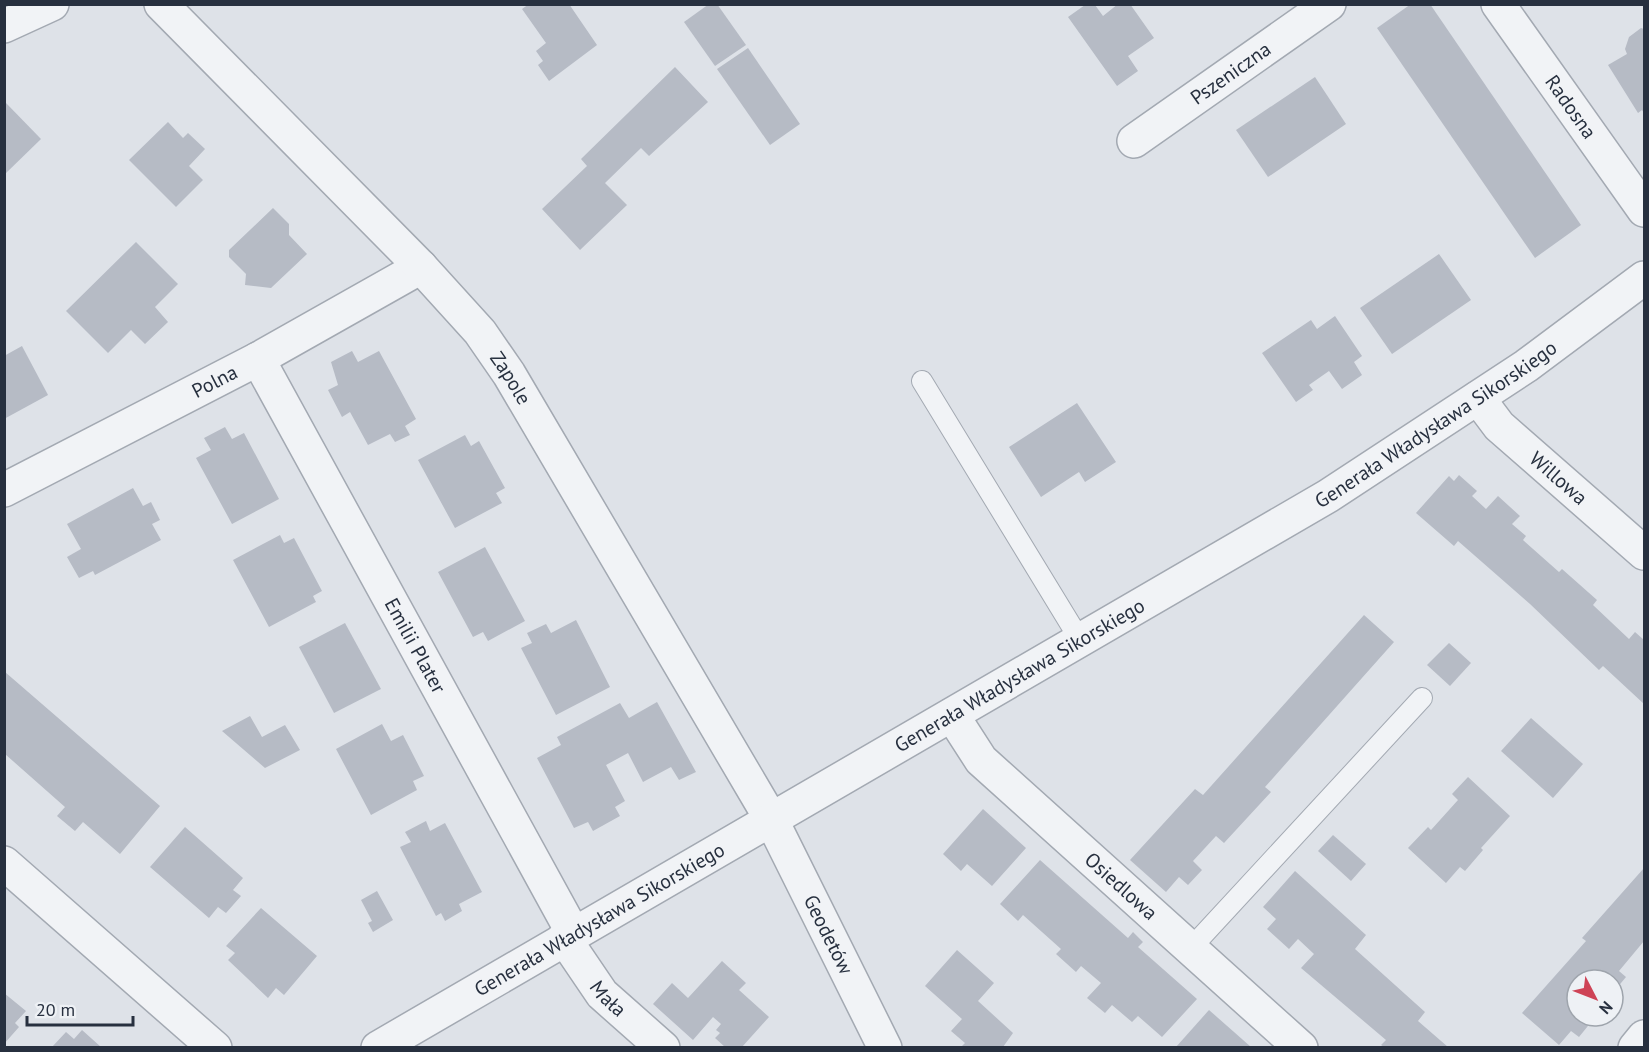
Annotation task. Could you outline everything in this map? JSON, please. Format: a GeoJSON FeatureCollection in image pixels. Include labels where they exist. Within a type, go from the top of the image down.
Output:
{"type":"FeatureCollection","features":[{"type":"Feature","properties":{"kind":"street"},"geometry":{"type":"LineString","coordinates":[[4,26],[52,4]]}},
{"type":"Feature","properties":{"kind":"street","name":"Zapole"},"geometry":{"type":"LineString","coordinates":[[160,4],[421,267],[480,332],[509,374],[771,819]]}},
{"type":"Feature","properties":{"kind":"street","name":"Pszeniczna"},"geometry":{"type":"LineString","coordinates":[[1134,141],[1329,4]]}},
{"type":"Feature","properties":{"kind":"street","name":"Radosna"},"geometry":{"type":"LineString","coordinates":[[1498,4],[1644,210]]}},
{"type":"Feature","properties":{"kind":"street","name":"Polna"},"geometry":{"type":"LineString","coordinates":[[4,490],[258,359],[421,267]]}},
{"type":"Feature","properties":{"kind":"street","name":"Generała Władysława Sikorskiego"},"geometry":{"type":"LineString","coordinates":[[378,1047],[1328,496],[1478,398],[1644,278]]}},
{"type":"Feature","properties":{"kind":"street","name":"Emilii Plater"},"geometry":{"type":"LineString","coordinates":[[258,359],[569,935]]}},
{"type":"Feature","properties":{"kind":"street","name":"Willowa"},"geometry":{"type":"LineString","coordinates":[[1478,398],[1499,426],[1644,553]]}},
{"type":"Feature","properties":{"kind":"street","name":"Osiedlowa"},"geometry":{"type":"LineString","coordinates":[[952,715],[981,760],[1301,1047]]}},
{"type":"Feature","properties":{"kind":"street","name":"Geodetów"},"geometry":{"type":"LineString","coordinates":[[771,819],[885,1047]]}},
{"type":"Feature","properties":{"kind":"street"},"geometry":{"type":"LineString","coordinates":[[4,863],[214,1047]]}},
{"type":"Feature","properties":{"kind":"street","name":"Mała"},"geometry":{"type":"LineString","coordinates":[[569,935],[598,989],[663,1047]]}},
{"type":"Feature","properties":{"kind":"street"},"geometry":{"type":"LineString","coordinates":[[1635,1047],[1644,1037]]}},
{"type":"Feature","properties":{"kind":"lane"},"geometry":{"type":"LineString","coordinates":[[922,381],[1080,640]]}},
{"type":"Feature","properties":{"kind":"lane"},"geometry":{"type":"LineString","coordinates":[[1191,948],[1422,698]]}},
{"type":"Feature","properties":{"kind":"building"},"geometry":{"type":"Polygon","coordinates":[[[529,4],[569,4],[597,45],[549,81],[538,65],[543,61],[536,51],[546,43],[522,9],[529,4]]]}},
{"type":"Feature","properties":{"kind":"building"},"geometry":{"type":"Polygon","coordinates":[[[709,4],[717,4],[746,45],[715,66],[684,22],[709,4]]]}},
{"type":"Feature","properties":{"kind":"building"},"geometry":{"type":"Polygon","coordinates":[[[1118,4],[1130,4],[1154,38],[1128,56],[1138,71],[1117,86],[1068,17],[1085,5],[1095,5],[1103,16],[1118,4]]]}},
{"type":"Feature","properties":{"kind":"building"},"geometry":{"type":"Polygon","coordinates":[[[1411,4],[1430,4],[1581,225],[1535,258],[1377,28],[1411,4]]]}},
{"type":"Feature","properties":{"kind":"building"},"geometry":{"type":"Polygon","coordinates":[[[1641,28],[1644,29],[1644,113],[1642,110],[1638,113],[1608,65],[1627,54],[1625,49],[1629,37],[1641,28]]]}},
{"type":"Feature","properties":{"kind":"building"},"geometry":{"type":"Polygon","coordinates":[[[748,48],[800,124],[770,145],[717,69],[748,48]]]}},
{"type":"Feature","properties":{"kind":"building"},"geometry":{"type":"Polygon","coordinates":[[[675,67],[708,102],[649,156],[641,148],[605,183],[627,205],[580,250],[542,209],[587,166],[581,159],[675,67]]]}},
{"type":"Feature","properties":{"kind":"building"},"geometry":{"type":"Polygon","coordinates":[[[1315,77],[1346,124],[1268,177],[1236,130],[1315,77]]]}},
{"type":"Feature","properties":{"kind":"building"},"geometry":{"type":"Polygon","coordinates":[[[6,103],[41,139],[4,175],[4,105],[6,103]]]}},
{"type":"Feature","properties":{"kind":"building"},"geometry":{"type":"Polygon","coordinates":[[[168,122],[183,138],[188,133],[205,149],[189,166],[203,180],[176,207],[129,160],[168,122]]]}},
{"type":"Feature","properties":{"kind":"building"},"geometry":{"type":"Polygon","coordinates":[[[273,208],[289,224],[289,235],[307,254],[271,288],[245,285],[246,274],[229,257],[229,250],[273,208]]]}},
{"type":"Feature","properties":{"kind":"building"},"geometry":{"type":"Polygon","coordinates":[[[136,242],[178,284],[155,307],[168,322],[145,344],[131,330],[108,353],[66,311],[136,242]]]}},
{"type":"Feature","properties":{"kind":"building"},"geometry":{"type":"Polygon","coordinates":[[[1439,254],[1471,300],[1392,354],[1360,308],[1439,254]]]}},
{"type":"Feature","properties":{"kind":"building"},"geometry":{"type":"Polygon","coordinates":[[[1335,316],[1362,356],[1354,362],[1362,375],[1342,389],[1329,371],[1309,385],[1313,390],[1296,402],[1262,353],[1311,320],[1317,329],[1335,316]]]}},
{"type":"Feature","properties":{"kind":"building"},"geometry":{"type":"Polygon","coordinates":[[[22,346],[48,395],[4,419],[4,356],[22,346]]]}},
{"type":"Feature","properties":{"kind":"building"},"geometry":{"type":"Polygon","coordinates":[[[352,351],[358,362],[379,351],[416,419],[405,426],[410,435],[395,442],[390,434],[368,445],[350,412],[342,417],[328,390],[338,385],[331,362],[352,351]]]}},
{"type":"Feature","properties":{"kind":"building"},"geometry":{"type":"Polygon","coordinates":[[[1077,403],[1116,462],[1085,482],[1079,472],[1041,497],[1009,447],[1077,403]]]}},
{"type":"Feature","properties":{"kind":"building"},"geometry":{"type":"Polygon","coordinates":[[[225,427],[232,439],[244,433],[279,499],[232,524],[196,458],[211,450],[204,438],[225,427]]]}},
{"type":"Feature","properties":{"kind":"building"},"geometry":{"type":"Polygon","coordinates":[[[465,435],[471,446],[479,441],[505,488],[496,493],[502,503],[455,528],[418,460],[465,435]]]}},
{"type":"Feature","properties":{"kind":"building"},"geometry":{"type":"Polygon","coordinates":[[[1459,475],[1477,491],[1472,496],[1486,509],[1498,496],[1520,516],[1512,524],[1526,536],[1523,540],[1559,572],[1562,569],[1597,600],[1593,605],[1629,639],[1635,632],[1644,640],[1644,704],[1603,666],[1599,670],[1530,604],[1458,541],[1454,546],[1416,513],[1449,476],[1454,481],[1459,475]]]}},
{"type":"Feature","properties":{"kind":"building"},"geometry":{"type":"Polygon","coordinates":[[[133,488],[143,506],[151,502],[160,520],[152,524],[161,540],[95,575],[93,571],[79,578],[67,557],[81,549],[67,524],[133,488]]]}},
{"type":"Feature","properties":{"kind":"building"},"geometry":{"type":"Polygon","coordinates":[[[280,535],[284,543],[294,538],[322,591],[313,596],[316,602],[269,627],[233,560],[280,535]]]}},
{"type":"Feature","properties":{"kind":"building"},"geometry":{"type":"Polygon","coordinates":[[[485,547],[525,621],[488,641],[483,632],[473,637],[438,572],[485,547]]]}},
{"type":"Feature","properties":{"kind":"building"},"geometry":{"type":"Polygon","coordinates":[[[1364,615],[1394,642],[1265,787],[1271,792],[1224,843],[1216,836],[1193,861],[1202,870],[1188,885],[1179,877],[1166,892],[1130,860],[1195,789],[1203,795],[1364,615]]]}},
{"type":"Feature","properties":{"kind":"building"},"geometry":{"type":"Polygon","coordinates":[[[576,620],[610,687],[556,715],[521,648],[532,643],[527,633],[546,624],[551,633],[576,620]]]}},
{"type":"Feature","properties":{"kind":"building"},"geometry":{"type":"Polygon","coordinates":[[[345,623],[381,689],[334,713],[299,647],[345,623]]]}},
{"type":"Feature","properties":{"kind":"building"},"geometry":{"type":"Polygon","coordinates":[[[1449,643],[1471,663],[1450,686],[1427,665],[1449,643]]]}},
{"type":"Feature","properties":{"kind":"building"},"geometry":{"type":"Polygon","coordinates":[[[5,672],[160,806],[120,854],[83,822],[75,831],[57,816],[65,807],[5,754],[5,672]]]}},
{"type":"Feature","properties":{"kind":"building"},"geometry":{"type":"Polygon","coordinates":[[[657,702],[696,772],[679,780],[671,767],[643,782],[628,753],[606,765],[625,801],[615,807],[620,816],[593,831],[588,822],[574,828],[537,758],[561,745],[557,737],[620,703],[629,718],[657,702]]]}},
{"type":"Feature","properties":{"kind":"building"},"geometry":{"type":"Polygon","coordinates":[[[250,716],[262,737],[285,725],[300,750],[265,768],[222,731],[250,716]]]}},
{"type":"Feature","properties":{"kind":"building"},"geometry":{"type":"Polygon","coordinates":[[[1531,718],[1583,764],[1553,798],[1501,751],[1531,718]]]}},
{"type":"Feature","properties":{"kind":"building"},"geometry":{"type":"Polygon","coordinates":[[[382,724],[391,741],[403,735],[424,776],[413,781],[417,790],[371,815],[336,749],[382,724]]]}},
{"type":"Feature","properties":{"kind":"building"},"geometry":{"type":"Polygon","coordinates":[[[1468,777],[1510,816],[1481,848],[1483,850],[1465,871],[1460,867],[1446,883],[1408,848],[1428,827],[1431,830],[1458,800],[1452,794],[1468,777]]]}},
{"type":"Feature","properties":{"kind":"building"},"geometry":{"type":"Polygon","coordinates":[[[983,809],[1026,848],[992,886],[967,864],[961,871],[943,854],[983,809]]]}},
{"type":"Feature","properties":{"kind":"building"},"geometry":{"type":"Polygon","coordinates":[[[426,821],[430,831],[445,823],[482,892],[459,904],[462,911],[445,921],[441,913],[436,916],[400,847],[411,842],[405,832],[426,821]]]}},
{"type":"Feature","properties":{"kind":"building"},"geometry":{"type":"Polygon","coordinates":[[[185,827],[243,878],[233,890],[241,896],[226,913],[218,907],[209,918],[150,867],[185,827]]]}},
{"type":"Feature","properties":{"kind":"building"},"geometry":{"type":"Polygon","coordinates":[[[1333,835],[1366,864],[1351,881],[1318,851],[1333,835]]]}},
{"type":"Feature","properties":{"kind":"building"},"geometry":{"type":"Polygon","coordinates":[[[1040,860],[1128,938],[1133,932],[1143,942],[1138,947],[1197,999],[1162,1037],[1138,1016],[1132,1022],[1112,1005],[1105,1013],[1087,998],[1101,983],[1081,966],[1076,972],[1056,954],[1061,949],[1023,915],[1018,921],[1000,904],[1040,860]]]}},
{"type":"Feature","properties":{"kind":"building"},"geometry":{"type":"Polygon","coordinates":[[[1644,868],[1644,941],[1622,968],[1565,968],[1565,1028],[1586,1028],[1579,1037],[1571,1031],[1559,1045],[1522,1013],[1586,941],[1582,938],[1644,868]]]}},
{"type":"Feature","properties":{"kind":"building"},"geometry":{"type":"Polygon","coordinates":[[[1295,871],[1366,935],[1355,949],[1425,1012],[1418,1021],[1448,1047],[1384,1047],[1381,1045],[1386,1040],[1301,968],[1314,954],[1298,939],[1289,949],[1267,929],[1276,919],[1263,907],[1295,871]]]}},
{"type":"Feature","properties":{"kind":"building"},"geometry":{"type":"Polygon","coordinates":[[[377,891],[393,920],[373,932],[368,923],[372,921],[361,900],[377,891]]]}},
{"type":"Feature","properties":{"kind":"building"},"geometry":{"type":"Polygon","coordinates":[[[261,908],[317,956],[284,995],[276,988],[268,998],[228,960],[235,953],[226,946],[261,908]]]}},
{"type":"Feature","properties":{"kind":"building"},"geometry":{"type":"Polygon","coordinates":[[[957,950],[994,983],[978,1001],[1013,1033],[1003,1047],[961,1047],[965,1043],[951,1031],[962,1019],[925,986],[957,950]]]}},
{"type":"Feature","properties":{"kind":"building"},"geometry":{"type":"Polygon","coordinates":[[[722,961],[746,983],[739,990],[769,1017],[742,1047],[725,1047],[715,1038],[720,1033],[716,1030],[721,1024],[713,1017],[693,1040],[653,1004],[672,983],[688,998],[722,961]]]}},
{"type":"Feature","properties":{"kind":"building"},"geometry":{"type":"Polygon","coordinates":[[[4,993],[26,1011],[15,1023],[19,1027],[4,1044],[4,993]]]}},
{"type":"Feature","properties":{"kind":"building"},"geometry":{"type":"Polygon","coordinates":[[[1209,1010],[1251,1047],[1176,1047],[1209,1010]]]}},
{"type":"Feature","properties":{"kind":"building"},"geometry":{"type":"Polygon","coordinates":[[[82,1030],[101,1047],[52,1047],[66,1032],[74,1039],[82,1030]]]}}]}
